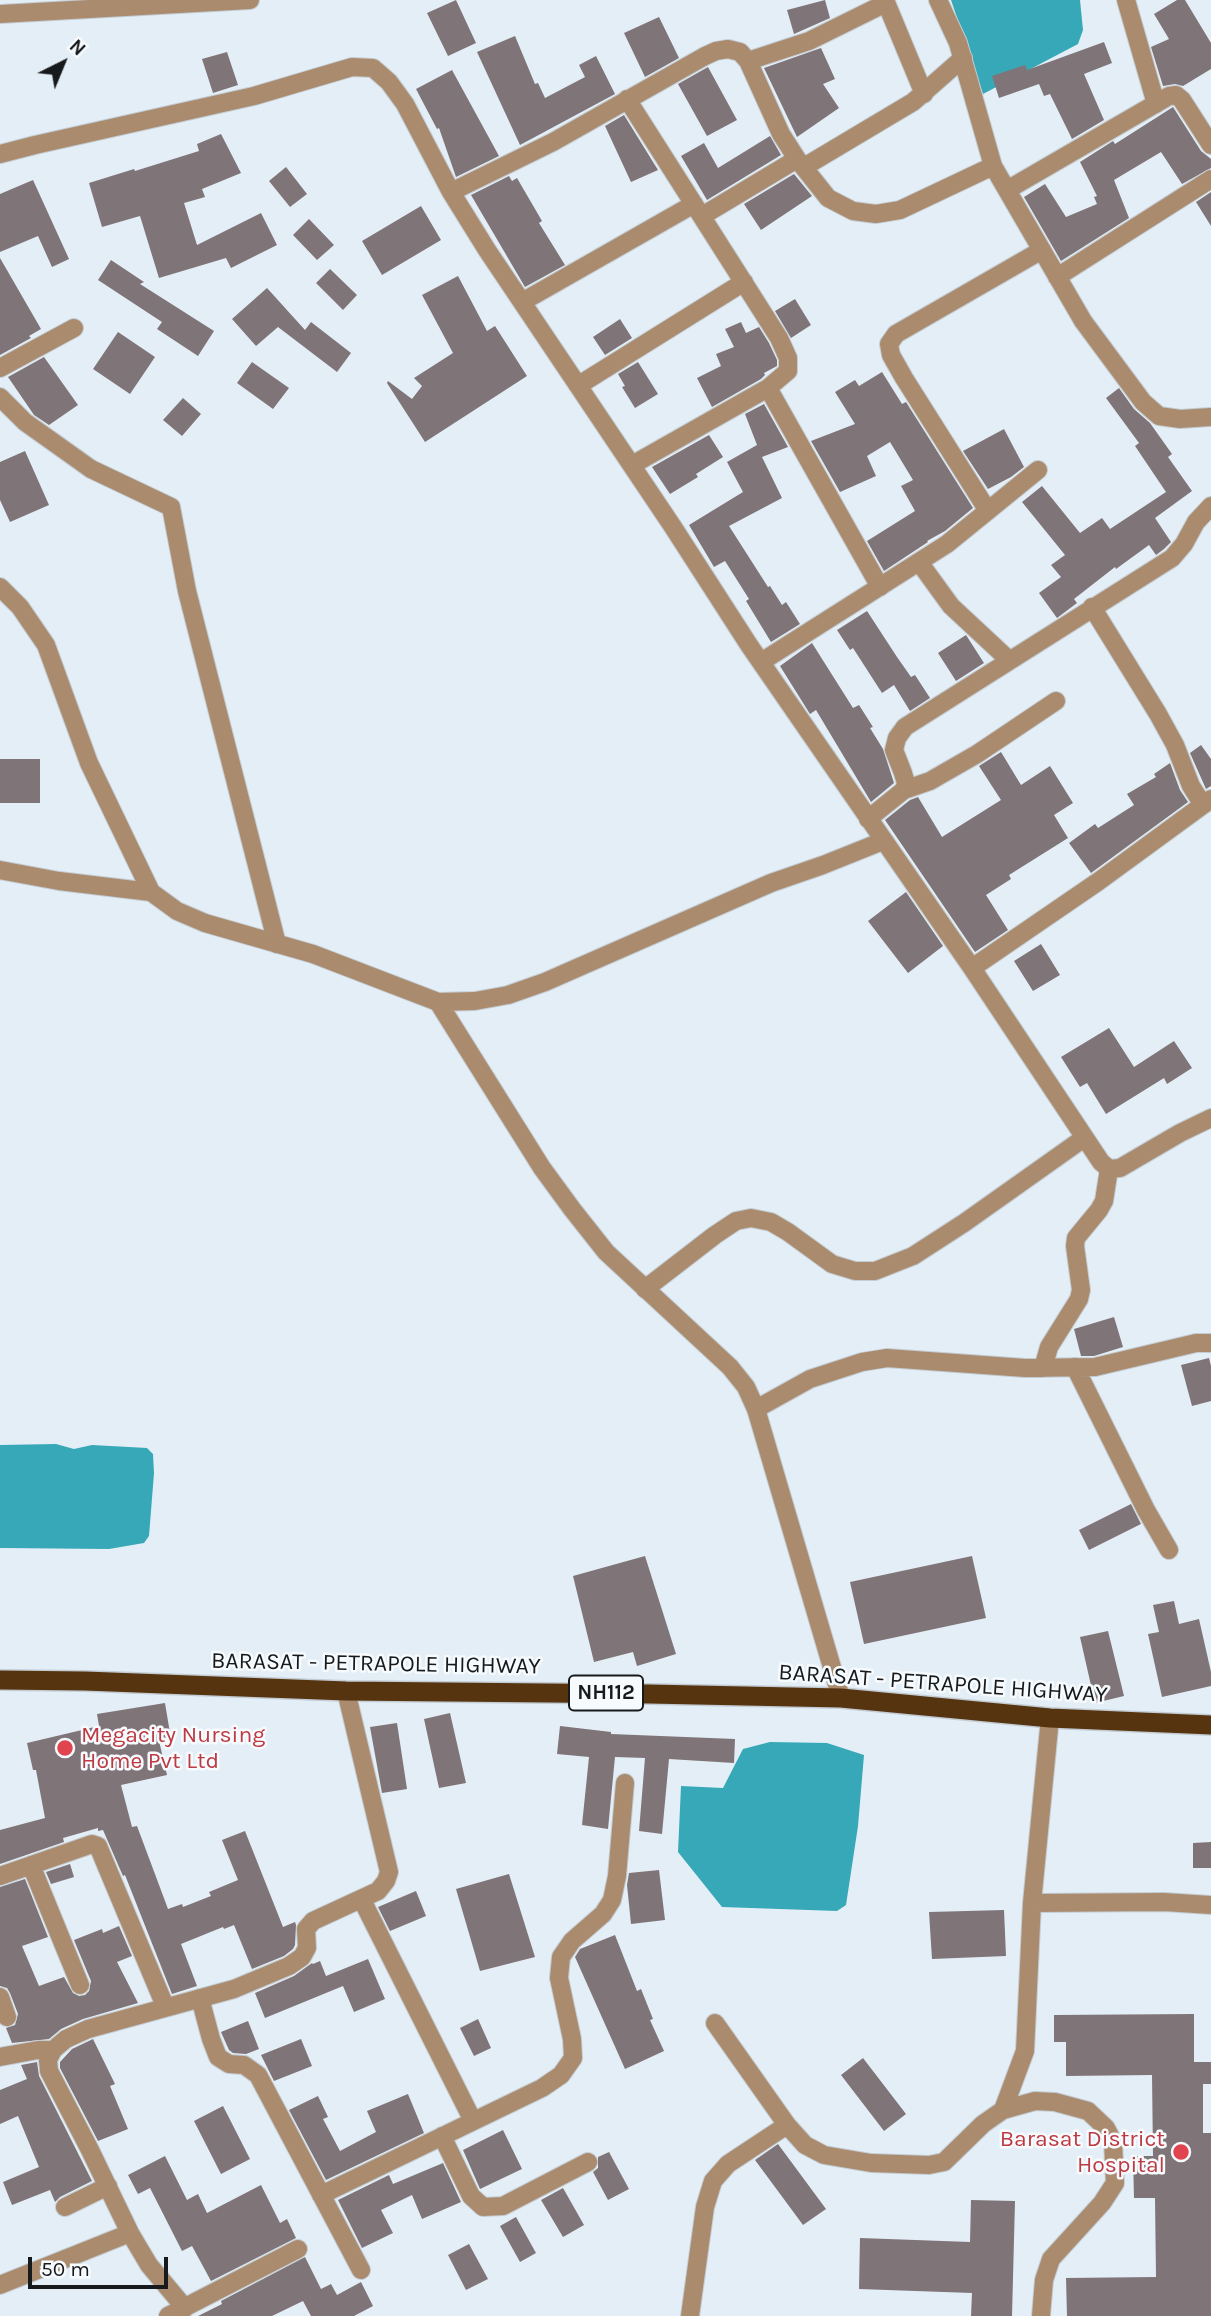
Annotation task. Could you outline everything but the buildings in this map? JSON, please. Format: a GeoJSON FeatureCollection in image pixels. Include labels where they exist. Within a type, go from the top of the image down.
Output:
{"type":"FeatureCollection","features":[{"type":"Feature","properties":{"kind":"highway","name":"BARASAT - PETRAPOLE HIGHWAY"},"geometry":{"type":"LineString","coordinates":[[0,1680],[346,1691],[649,1693],[841,1698],[1051,1718],[1211,1725]]}},
{"type":"Feature","properties":{"kind":"street"},"geometry":{"type":"LineString","coordinates":[[0,14],[250,0]]}},
{"type":"Feature","properties":{"kind":"street"},"geometry":{"type":"LineString","coordinates":[[938,0],[963,58],[993,166],[1083,321],[1143,402],[1160,416],[1180,419],[1211,417]]}},
{"type":"Feature","properties":{"kind":"street"},"geometry":{"type":"LineString","coordinates":[[1126,0],[1156,104]]}},
{"type":"Feature","properties":{"kind":"street"},"geometry":{"type":"LineString","coordinates":[[748,61],[809,41],[886,2],[924,94]]}},
{"type":"Feature","properties":{"kind":"street"},"geometry":{"type":"LineString","coordinates":[[451,192],[554,142],[716,51],[728,49],[740,52],[748,61],[781,134],[828,198],[853,211],[876,214],[900,210],[993,166]]}},
{"type":"Feature","properties":{"kind":"street"},"geometry":{"type":"LineString","coordinates":[[522,302],[698,210],[801,163],[890,116],[924,94],[963,58]]}},
{"type":"Feature","properties":{"kind":"street"},"geometry":{"type":"LineString","coordinates":[[0,155],[254,96],[352,67],[373,68],[389,82],[405,104],[451,192],[522,302],[761,662],[1101,1161],[1110,1168],[1120,1168],[1211,1118]]}},
{"type":"Feature","properties":{"kind":"street"},"geometry":{"type":"LineString","coordinates":[[1007,190],[1169,96],[1182,100],[1211,145]]}},
{"type":"Feature","properties":{"kind":"street"},"geometry":{"type":"LineString","coordinates":[[627,99],[779,338],[788,358],[788,370],[768,388],[632,465]]}},
{"type":"Feature","properties":{"kind":"street"},"geometry":{"type":"LineString","coordinates":[[1057,277],[1211,179]]}},
{"type":"Feature","properties":{"kind":"street"},"geometry":{"type":"LineString","coordinates":[[988,511],[904,377],[891,355],[889,344],[896,334],[1042,250]]}},
{"type":"Feature","properties":{"kind":"street"},"geometry":{"type":"LineString","coordinates":[[579,385],[744,282]]}},
{"type":"Feature","properties":{"kind":"street"},"geometry":{"type":"LineString","coordinates":[[0,368],[74,328]]}},
{"type":"Feature","properties":{"kind":"street"},"geometry":{"type":"LineString","coordinates":[[768,388],[880,587]]}},
{"type":"Feature","properties":{"kind":"street"},"geometry":{"type":"LineString","coordinates":[[0,397],[25,422],[91,469],[171,507],[187,591],[277,944]]}},
{"type":"Feature","properties":{"kind":"street"},"geometry":{"type":"LineString","coordinates":[[761,662],[947,544],[1038,470]]}},
{"type":"Feature","properties":{"kind":"street"},"geometry":{"type":"LineString","coordinates":[[904,790],[904,774],[894,750],[897,738],[905,727],[1172,558],[1184,544],[1196,522],[1211,506]]}},
{"type":"Feature","properties":{"kind":"street"},"geometry":{"type":"LineString","coordinates":[[919,562],[951,606],[1009,660]]}},
{"type":"Feature","properties":{"kind":"street"},"geometry":{"type":"LineString","coordinates":[[0,587],[20,607],[46,645],[89,763],[151,892],[177,911],[205,923],[325,958],[438,1002],[474,1001],[508,995],[533,986],[771,883],[883,841]]}},
{"type":"Feature","properties":{"kind":"street"},"geometry":{"type":"LineString","coordinates":[[972,968],[1099,881],[1207,802],[1191,786],[1175,745],[1158,714],[1092,607]]}},
{"type":"Feature","properties":{"kind":"street"},"geometry":{"type":"LineString","coordinates":[[868,819],[904,790],[930,781],[977,754],[1056,701]]}},
{"type":"Feature","properties":{"kind":"street"},"geometry":{"type":"LineString","coordinates":[[0,870],[59,881],[151,892]]}},
{"type":"Feature","properties":{"kind":"street"},"geometry":{"type":"LineString","coordinates":[[438,1002],[542,1168],[606,1252],[730,1367],[746,1387],[755,1409],[841,1698]]}},
{"type":"Feature","properties":{"kind":"street"},"geometry":{"type":"LineString","coordinates":[[645,1289],[715,1235],[736,1222],[751,1218],[771,1223],[788,1232],[832,1264],[855,1271],[874,1271],[913,1256],[1084,1138]]}},
{"type":"Feature","properties":{"kind":"street"},"geometry":{"type":"LineString","coordinates":[[1043,1368],[1049,1347],[1079,1299],[1081,1290],[1076,1238],[1104,1201],[1110,1168]]}},
{"type":"Feature","properties":{"kind":"street"},"geometry":{"type":"LineString","coordinates":[[755,1409],[810,1379],[874,1360],[1043,1368],[1095,1367],[1196,1343],[1211,1343]]}},
{"type":"Feature","properties":{"kind":"street"},"geometry":{"type":"LineString","coordinates":[[1074,1367],[1169,1550]]}},
{"type":"Feature","properties":{"kind":"street"},"geometry":{"type":"LineString","coordinates":[[185,2308],[149,2265],[130,2233],[49,2071],[48,2060],[53,2050],[66,2039],[88,2029],[234,1989],[289,1966],[302,1957],[307,1948],[306,1929],[313,1921],[378,1891],[389,1872],[346,1691]]}},
{"type":"Feature","properties":{"kind":"street"},"geometry":{"type":"LineString","coordinates":[[1003,2110],[1024,2051],[1032,1903],[1051,1718]]}},
{"type":"Feature","properties":{"kind":"street"},"geometry":{"type":"LineString","coordinates":[[321,2195],[542,2088],[561,2075],[573,2058],[572,2039],[559,1978],[561,1956],[572,1941],[603,1914],[612,1900],[617,1875],[625,1783]]}},
{"type":"Feature","properties":{"kind":"street"},"geometry":{"type":"LineString","coordinates":[[0,1876],[92,1844],[97,1846],[165,2006]]}},
{"type":"Feature","properties":{"kind":"street"},"geometry":{"type":"LineString","coordinates":[[31,1865],[80,1985]]}},
{"type":"Feature","properties":{"kind":"street"},"geometry":{"type":"LineString","coordinates":[[362,1900],[473,2121]]}},
{"type":"Feature","properties":{"kind":"street"},"geometry":{"type":"LineString","coordinates":[[1032,1903],[1164,1902],[1211,1905]]}},
{"type":"Feature","properties":{"kind":"street"},"geometry":{"type":"LineString","coordinates":[[0,1997],[7,2017]]}},
{"type":"Feature","properties":{"kind":"street"},"geometry":{"type":"LineString","coordinates":[[200,1998],[218,2057],[229,2064],[244,2065],[258,2075],[361,2270]]}},
{"type":"Feature","properties":{"kind":"street"},"geometry":{"type":"LineString","coordinates":[[715,2023],[787,2125],[805,2144],[824,2155],[871,2163],[929,2165],[944,2162],[983,2124],[1003,2110],[1035,2101],[1055,2102],[1088,2111],[1106,2128],[1113,2142],[1115,2183],[1102,2203],[1051,2259],[1044,2280],[1041,2316]]}},
{"type":"Feature","properties":{"kind":"street"},"geometry":{"type":"LineString","coordinates":[[0,2057],[53,2050]]}},
{"type":"Feature","properties":{"kind":"street"},"geometry":{"type":"LineString","coordinates":[[690,2316],[705,2207],[713,2181],[728,2164],[787,2125]]}},
{"type":"Feature","properties":{"kind":"street"},"geometry":{"type":"LineString","coordinates":[[442,2136],[471,2196],[483,2207],[503,2206],[588,2162]]}},
{"type":"Feature","properties":{"kind":"street"},"geometry":{"type":"LineString","coordinates":[[65,2207],[108,2186]]}},
{"type":"Feature","properties":{"kind":"street"},"geometry":{"type":"LineString","coordinates":[[0,2285],[130,2233]]}},
{"type":"Feature","properties":{"kind":"street"},"geometry":{"type":"LineString","coordinates":[[168,2316],[298,2249]]}},
{"type":"Feature","properties":{"kind":"water"},"geometry":{"type":"Polygon","coordinates":[[[951,0],[1080,0],[1083,30],[1078,44],[983,94],[951,0]]]}},
{"type":"Feature","properties":{"kind":"water"},"geometry":{"type":"Polygon","coordinates":[[[56,1444],[74,1449],[92,1445],[147,1448],[153,1454],[149,1536],[144,1543],[109,1549],[0,1548],[0,1445],[56,1444]]]}},
{"type":"Feature","properties":{"kind":"water"},"geometry":{"type":"Polygon","coordinates":[[[770,1742],[827,1743],[864,1755],[858,1826],[846,1905],[837,1911],[722,1907],[678,1852],[681,1786],[723,1788],[743,1749],[770,1742]]]}},
{"type":"Feature","properties":{"kind":"place","name":"Megacity Nursing Home Pvt Ltd"},"geometry":{"type":"Point","coordinates":[65,1748]}},
{"type":"Feature","properties":{"kind":"place","name":"Barasat District Hospital"},"geometry":{"type":"Point","coordinates":[1181,2152]}}]}
